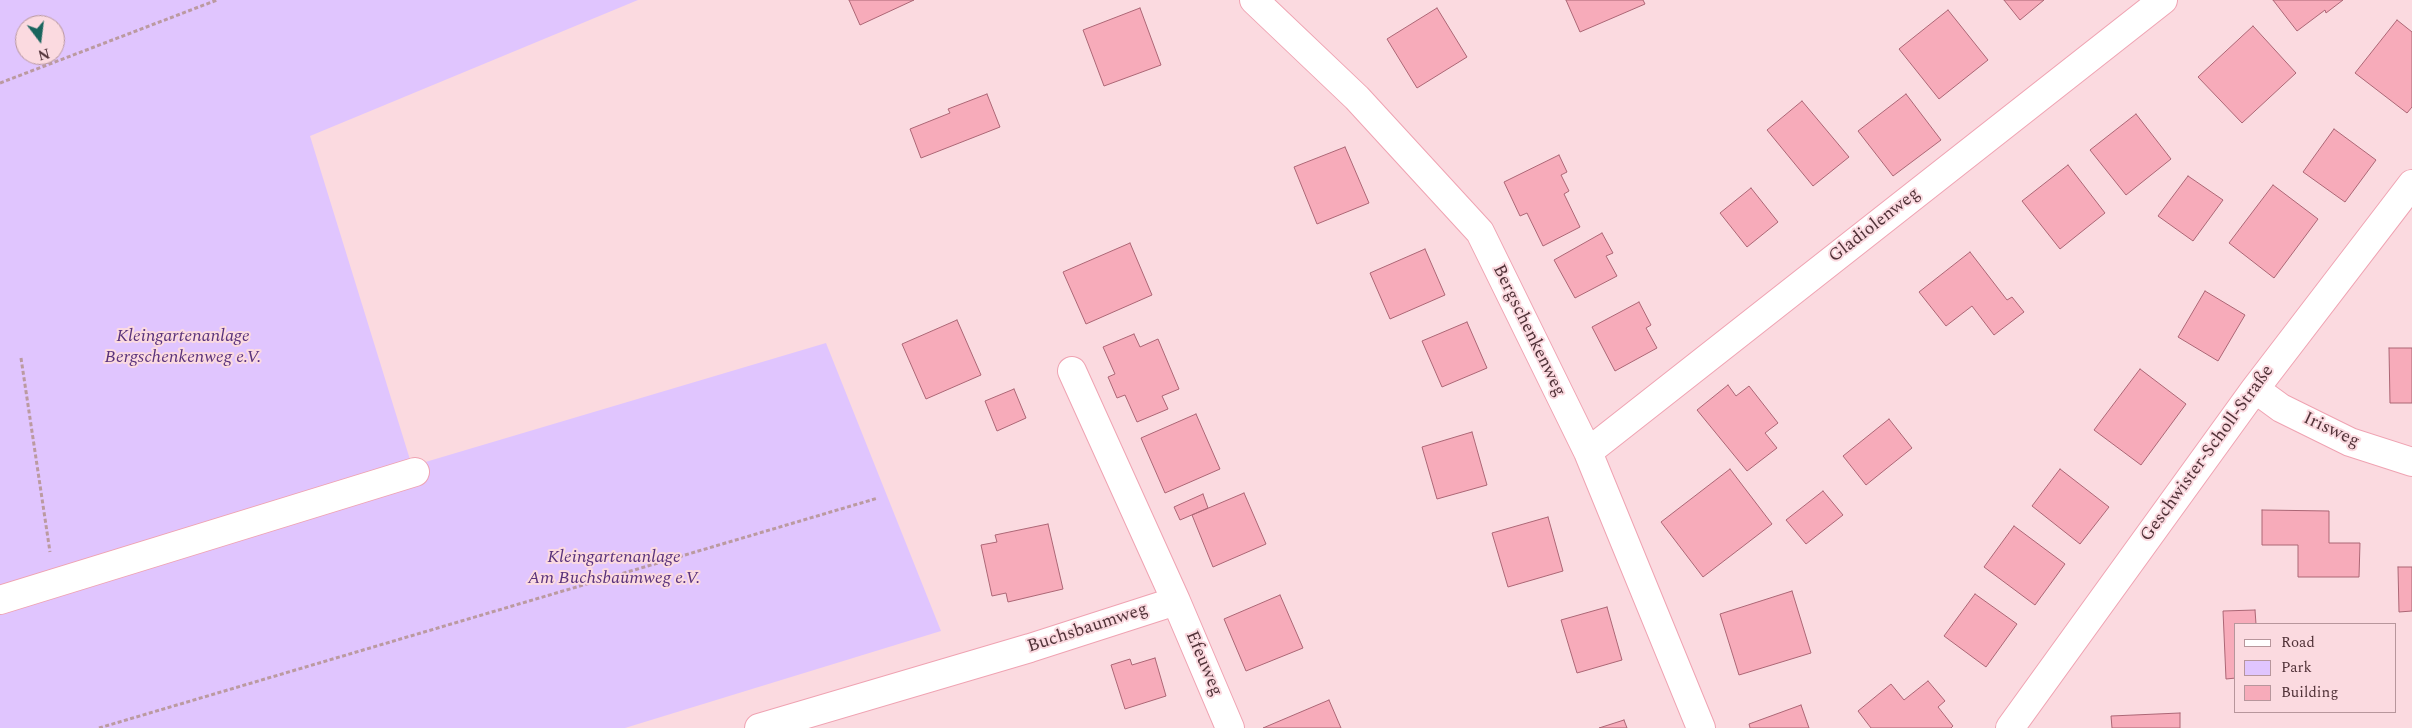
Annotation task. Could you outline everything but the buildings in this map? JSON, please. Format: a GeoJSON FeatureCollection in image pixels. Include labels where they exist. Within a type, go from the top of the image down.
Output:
{"type":"FeatureCollection","features":[{"type":"Feature","properties":{"kind":"street","name":"Bergschenkenweg"},"geometry":{"type":"LineString","coordinates":[[1254,0],[1358,98],[1480,232],[1588,452],[1701,728]]}},
{"type":"Feature","properties":{"kind":"street","name":"Gladiolenweg"},"geometry":{"type":"LineString","coordinates":[[1588,452],[2163,0]]}},
{"type":"Feature","properties":{"kind":"street","name":"Geschwister-Scholl-Straße"},"geometry":{"type":"LineString","coordinates":[[2010,728],[2255,389],[2412,184]]}},
{"type":"Feature","properties":{"kind":"street"},"geometry":{"type":"LineString","coordinates":[[1072,371],[1176,601]]}},
{"type":"Feature","properties":{"kind":"street","name":"Irisweg"},"geometry":{"type":"LineString","coordinates":[[2255,389],[2281,408],[2350,442],[2412,462]]}},
{"type":"Feature","properties":{"kind":"street"},"geometry":{"type":"LineString","coordinates":[[0,600],[415,472]]}},
{"type":"Feature","properties":{"kind":"street","name":"Buchsbaumweg"},"geometry":{"type":"LineString","coordinates":[[759,728],[1030,648],[1176,601]]}},
{"type":"Feature","properties":{"kind":"street","name":"Efeuweg"},"geometry":{"type":"LineString","coordinates":[[1176,601],[1230,728]]}},
{"type":"Feature","properties":{"kind":"path"},"geometry":{"type":"LineString","coordinates":[[0,83],[217,0]]}},
{"type":"Feature","properties":{"kind":"path"},"geometry":{"type":"LineString","coordinates":[[21,358],[55,583]]}},
{"type":"Feature","properties":{"kind":"path"},"geometry":{"type":"LineString","coordinates":[[99,728],[878,498]]}},
{"type":"Feature","properties":{"kind":"green space"},"geometry":{"type":"Polygon","coordinates":[[[0,0],[638,0],[310,136],[412,466],[826,343],[941,631],[625,728],[0,728],[0,0]]]}},
{"type":"Feature","properties":{"kind":"park label","name":"Kleingartenanlage Bergschenkenweg e.V."},"geometry":{"type":"Point","coordinates":[183,347]}},
{"type":"Feature","properties":{"kind":"park label","name":"Kleingartenanlage Am Buchsbaumweg e.V."},"geometry":{"type":"Point","coordinates":[614,568]}}]}
